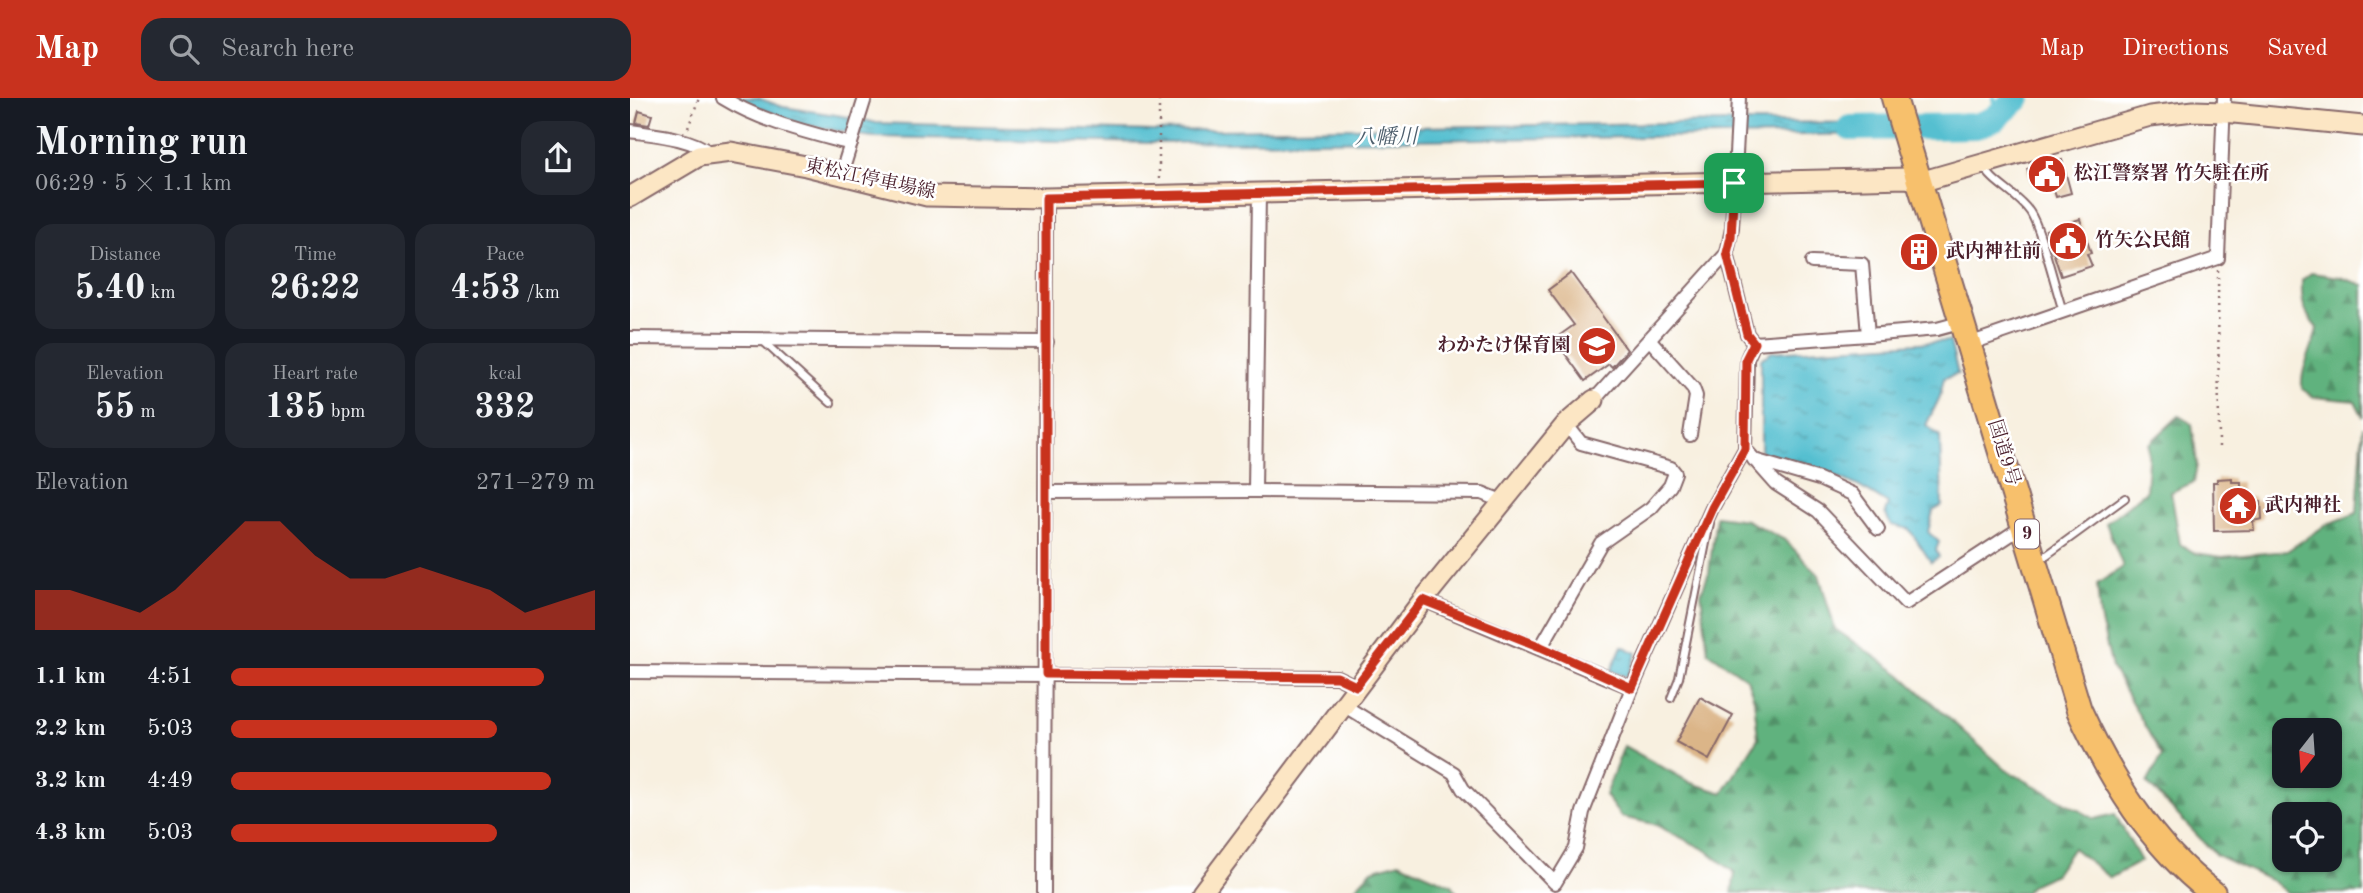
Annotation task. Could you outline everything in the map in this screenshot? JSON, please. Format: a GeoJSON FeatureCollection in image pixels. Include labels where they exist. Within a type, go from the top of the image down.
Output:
{"type":"FeatureCollection","features":[{"type":"Feature","properties":{"kind":"highway","name":"国道9号"},"geometry":{"type":"LineString","coordinates":[[1900,119],[2079,709],[2122,793],[2159,841],[2213,893]]}},
{"type":"Feature","properties":{"kind":"main road"},"geometry":{"type":"LineString","coordinates":[[1920,182],[2150,116],[2224,105],[2363,126]]}},
{"type":"Feature","properties":{"kind":"main road","name":"東松江停車場線"},"geometry":{"type":"LineString","coordinates":[[630,197],[685,162],[710,153],[751,154],[927,196],[1046,198],[1907,178],[1920,182]]}},
{"type":"Feature","properties":{"kind":"main road"},"geometry":{"type":"LineString","coordinates":[[1202,893],[1423,600],[1566,424],[1594,400]]}},
{"type":"Feature","properties":{"kind":"street"},"geometry":{"type":"LineString","coordinates":[[723,98],[744,111],[852,139]]}},
{"type":"Feature","properties":{"kind":"street"},"geometry":{"type":"LineString","coordinates":[[841,175],[865,98]]}},
{"type":"Feature","properties":{"kind":"street"},"geometry":{"type":"LineString","coordinates":[[1594,400],[1727,253],[1731,237],[1739,98]]}},
{"type":"Feature","properties":{"kind":"street"},"geometry":{"type":"LineString","coordinates":[[1754,343],[1937,329],[1966,333],[2063,312],[2218,258],[2224,105]]}},
{"type":"Feature","properties":{"kind":"street"},"geometry":{"type":"LineString","coordinates":[[630,131],[683,141],[702,147],[710,153]]}},
{"type":"Feature","properties":{"kind":"street"},"geometry":{"type":"LineString","coordinates":[[1255,491],[1259,193]]}},
{"type":"Feature","properties":{"kind":"street"},"geometry":{"type":"LineString","coordinates":[[1044,893],[1046,198]]}},
{"type":"Feature","properties":{"kind":"street"},"geometry":{"type":"LineString","coordinates":[[1727,253],[1747,334],[1754,343]]}},
{"type":"Feature","properties":{"kind":"street"},"geometry":{"type":"LineString","coordinates":[[1812,262],[1862,264],[1868,335]]}},
{"type":"Feature","properties":{"kind":"street"},"geometry":{"type":"LineString","coordinates":[[630,338],[1047,342]]}},
{"type":"Feature","properties":{"kind":"street"},"geometry":{"type":"LineString","coordinates":[[1650,340],[1695,392],[1690,435]]}},
{"type":"Feature","properties":{"kind":"street"},"geometry":{"type":"LineString","coordinates":[[1343,705],[1454,773],[1463,789],[1559,888],[1576,848],[1583,812],[1632,688],[1712,508],[1745,449],[1746,359],[1754,343]]}},
{"type":"Feature","properties":{"kind":"street"},"geometry":{"type":"LineString","coordinates":[[1541,647],[1601,543],[1651,508],[1670,486],[1675,473],[1671,468],[1581,443],[1566,424]]}},
{"type":"Feature","properties":{"kind":"street"},"geometry":{"type":"LineString","coordinates":[[1745,449],[1776,484],[1818,511],[1906,603],[2013,533],[2026,528]]}},
{"type":"Feature","properties":{"kind":"street"},"geometry":{"type":"LineString","coordinates":[[1754,460],[1819,479],[1852,494],[1878,529]]}},
{"type":"Feature","properties":{"kind":"street"},"geometry":{"type":"LineString","coordinates":[[1047,492],[1482,493],[1502,501]]}},
{"type":"Feature","properties":{"kind":"street"},"geometry":{"type":"LineString","coordinates":[[1423,600],[1541,647],[1632,688]]}},
{"type":"Feature","properties":{"kind":"street"},"geometry":{"type":"LineString","coordinates":[[630,672],[1337,677],[1356,686]]}},
{"type":"Feature","properties":{"kind":"lane"},"geometry":{"type":"LineString","coordinates":[[1984,164],[1989,176],[2012,191],[2031,214],[2063,312]]}},
{"type":"Feature","properties":{"kind":"lane"},"geometry":{"type":"LineString","coordinates":[[765,339],[765,343],[831,403]]}},
{"type":"Feature","properties":{"kind":"lane"},"geometry":{"type":"LineString","coordinates":[[2036,563],[2125,498]]}},
{"type":"Feature","properties":{"kind":"lane"},"geometry":{"type":"LineString","coordinates":[[1671,698],[1679,678],[1712,508]]}},
{"type":"Feature","properties":{"kind":"path"},"geometry":{"type":"LineString","coordinates":[[683,141],[699,98]]}},
{"type":"Feature","properties":{"kind":"path"},"geometry":{"type":"LineString","coordinates":[[1159,98],[1159,195]]}},
{"type":"Feature","properties":{"kind":"path"},"geometry":{"type":"LineString","coordinates":[[2218,258],[2219,449]]}},
{"type":"Feature","properties":{"kind":"green space"},"geometry":{"type":"Polygon","coordinates":[[[2311,273],[2340,277],[2363,285],[2363,417],[2355,401],[2314,397],[2302,389],[2303,373],[2317,328],[2306,311],[2303,300],[2302,280],[2311,273]]]}},
{"type":"Feature","properties":{"kind":"green space"},"geometry":{"type":"Polygon","coordinates":[[[2179,416],[2192,424],[2197,464],[2194,482],[2171,492],[2180,544],[2195,553],[2222,557],[2287,551],[2326,525],[2357,513],[2363,426],[2363,893],[2287,893],[2272,881],[2216,855],[2147,783],[2162,756],[2112,668],[2100,617],[2097,584],[2123,567],[2106,523],[2146,491],[2149,444],[2179,416]]]}},
{"type":"Feature","properties":{"kind":"green space"},"geometry":{"type":"Polygon","coordinates":[[[1716,516],[1746,520],[1785,540],[1819,575],[1835,629],[1900,674],[2006,770],[2095,819],[2115,814],[2141,861],[2110,878],[2073,848],[2055,874],[2031,885],[2024,893],[1732,893],[1735,873],[1706,850],[1654,824],[1621,817],[1605,795],[1624,746],[1691,783],[1723,793],[1758,738],[1754,699],[1747,679],[1708,652],[1701,593],[1709,572],[1716,516]]]}},
{"type":"Feature","properties":{"kind":"green space"},"geometry":{"type":"Polygon","coordinates":[[[1399,862],[1452,885],[1457,893],[1350,893],[1372,870],[1399,862]]]}},
{"type":"Feature","properties":{"kind":"water"},"geometry":{"type":"Polygon","coordinates":[[[734,98],[758,98],[783,107],[856,118],[851,133],[801,124],[734,98]]]}},
{"type":"Feature","properties":{"kind":"water"},"geometry":{"type":"Polygon","coordinates":[[[861,119],[876,123],[1153,131],[1734,122],[1886,123],[1890,134],[1153,143],[874,137],[856,135],[861,119]]]}},
{"type":"Feature","properties":{"kind":"water"},"geometry":{"type":"Polygon","coordinates":[[[1950,341],[1958,374],[1944,378],[1940,397],[1926,425],[1940,436],[1942,506],[1933,511],[1928,532],[1939,542],[1936,550],[1939,557],[1931,562],[1909,529],[1891,525],[1885,513],[1888,504],[1872,494],[1828,473],[1761,459],[1761,359],[1772,352],[1950,341]]]}},
{"type":"Feature","properties":{"kind":"water"},"geometry":{"type":"Polygon","coordinates":[[[1622,646],[1637,653],[1627,677],[1611,671],[1622,646]]]}},
{"type":"Feature","properties":{"kind":"building"},"geometry":{"type":"Polygon","coordinates":[[[639,111],[652,115],[649,125],[636,123],[639,111]]]}},
{"type":"Feature","properties":{"kind":"building","name":"松江警察署 竹矢駐在所"},"geometry":{"type":"Polygon","coordinates":[[[2062,160],[2071,193],[2056,197],[2051,180],[2032,185],[2027,169],[2062,160]]]}},
{"type":"Feature","properties":{"kind":"building","name":"竹矢公民館"},"geometry":{"type":"Polygon","coordinates":[[[2080,219],[2091,253],[2087,254],[2092,266],[2061,276],[2046,230],[2080,219]]]}},
{"type":"Feature","properties":{"kind":"building"},"geometry":{"type":"Polygon","coordinates":[[[1571,273],[1627,350],[1612,367],[1609,364],[1585,381],[1558,344],[1560,335],[1574,325],[1548,290],[1571,273]]]}},
{"type":"Feature","properties":{"kind":"building","name":"武内神社"},"geometry":{"type":"Polygon","coordinates":[[[2232,478],[2232,482],[2241,482],[2241,498],[2254,497],[2255,501],[2261,501],[2262,519],[2253,521],[2254,530],[2214,531],[2213,482],[2217,482],[2217,479],[2232,478]]]}},
{"type":"Feature","properties":{"kind":"building"},"geometry":{"type":"Polygon","coordinates":[[[1700,697],[1733,715],[1709,760],[1676,742],[1700,697]]]}},
{"type":"Feature","properties":{"kind":"waterway"},"geometry":{"type":"LineString","coordinates":[[1994,98],[1994,119]]}},
{"type":"Feature","properties":{"kind":"waterway","name":"八幡川"},"geometry":{"type":"LineString","coordinates":[[1850,128],[1976,126],[1994,119],[2018,98]]}},
{"type":"Feature","properties":{"kind":"place","name":"松江警察署 竹矢駐在所"},"geometry":{"type":"Point","coordinates":[2047,174]}},
{"type":"Feature","properties":{"kind":"place","name":"竹矢公民館"},"geometry":{"type":"Point","coordinates":[2068,241]}},
{"type":"Feature","properties":{"kind":"place","name":"武内神社前"},"geometry":{"type":"Point","coordinates":[1919,252]}},
{"type":"Feature","properties":{"kind":"place","name":"わかたけ保育園"},"geometry":{"type":"Point","coordinates":[1597,346]}},
{"type":"Feature","properties":{"kind":"place","name":"武内神社"},"geometry":{"type":"Point","coordinates":[2238,506]}},
{"type":"Feature","properties":{"kind":"route"},"geometry":{"type":"LineString","coordinates":[[1734,183],[1731,202],[1732,228],[1727,253],[1747,334],[1754,343],[1746,359],[1745,449],[1712,508],[1632,688],[1541,647],[1423,600],[1356,686],[1337,677],[1046,674],[1046,198],[1734,183]]}}]}
